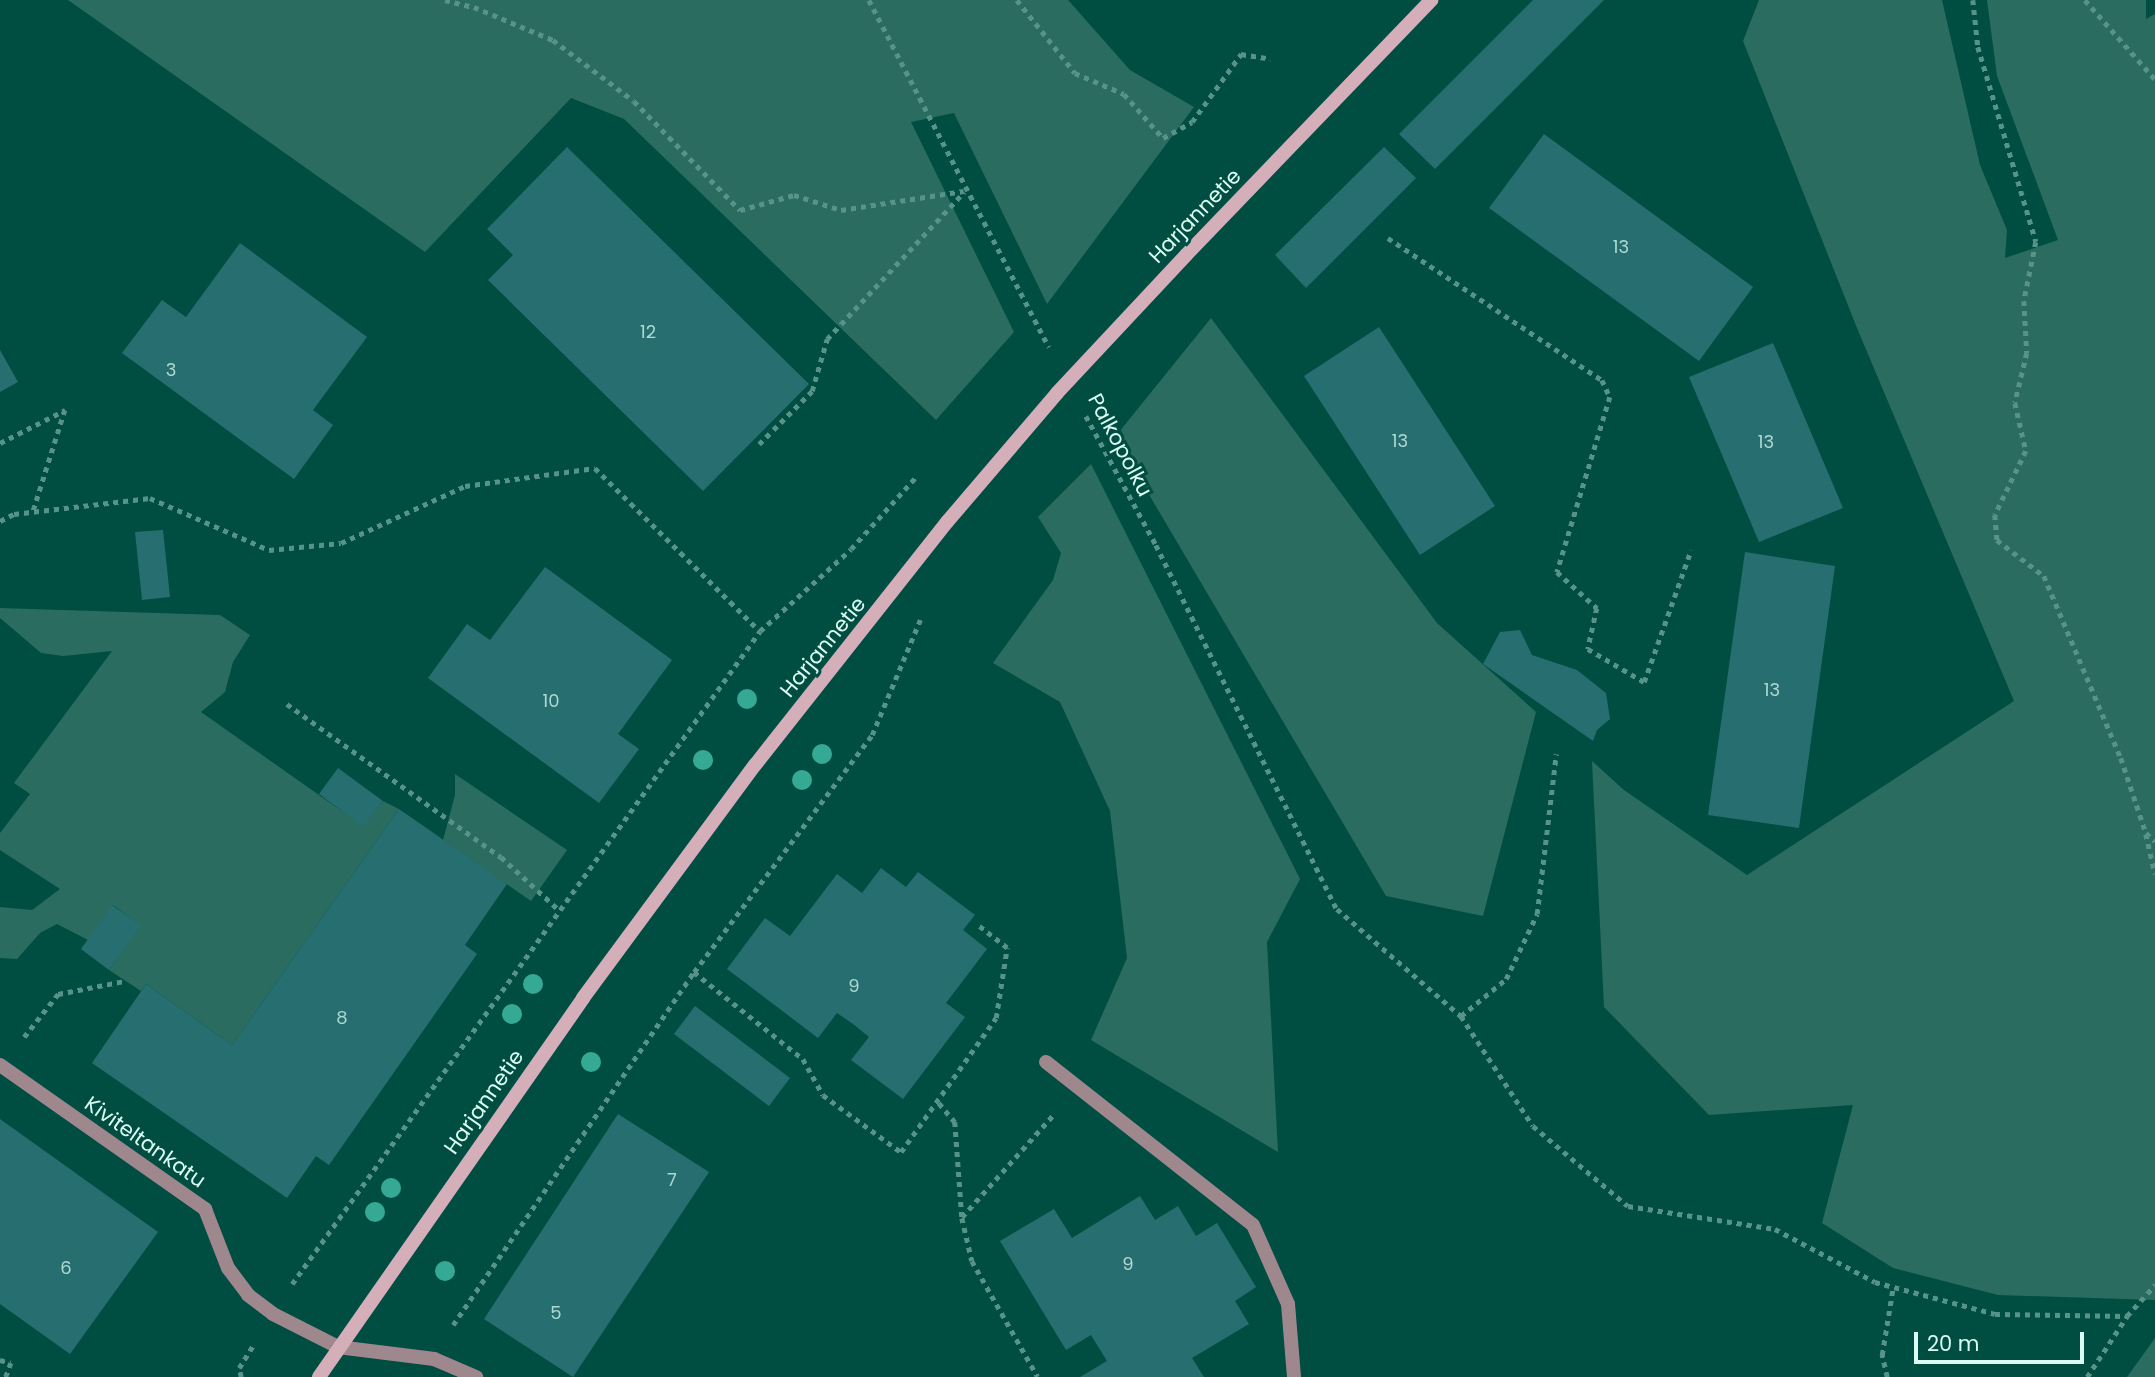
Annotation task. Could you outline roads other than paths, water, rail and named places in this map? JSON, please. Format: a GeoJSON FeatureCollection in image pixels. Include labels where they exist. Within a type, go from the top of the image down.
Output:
{"type":"FeatureCollection","features":[{"type":"Feature","properties":{"kind":"street","name":"Harjannetie"},"geometry":{"type":"LineString","coordinates":[[319,1377],[638,923],[755,765],[947,522],[1057,393],[1431,0]]}},
{"type":"Feature","properties":{"kind":"street"},"geometry":{"type":"LineString","coordinates":[[1046,1062],[1253,1225],[1288,1304],[1294,1377]]}},
{"type":"Feature","properties":{"kind":"street","name":"Kiviteltankatu"},"geometry":{"type":"LineString","coordinates":[[0,1065],[205,1209],[228,1268],[248,1295],[273,1314],[338,1347],[434,1359],[476,1377]]}}]}
